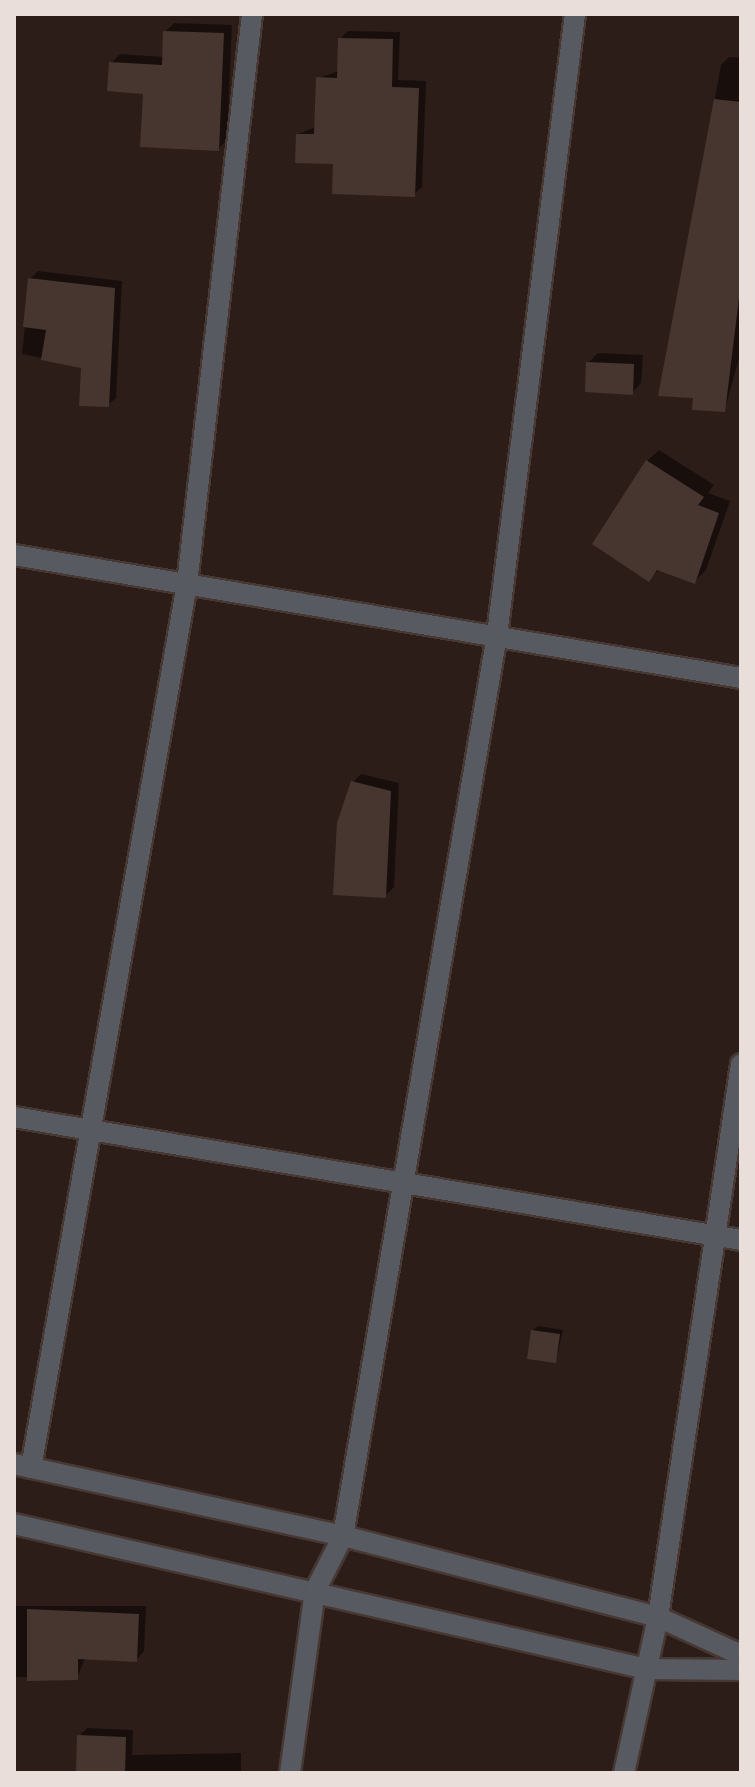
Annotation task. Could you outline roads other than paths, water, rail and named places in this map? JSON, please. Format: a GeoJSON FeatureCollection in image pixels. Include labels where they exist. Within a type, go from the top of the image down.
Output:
{"type":"FeatureCollection","features":[{"type":"Feature","properties":{"kind":"street"},"geometry":{"type":"LineString","coordinates":[[252,14],[187,584],[92,1130],[23,1466],[343,1536],[658,1617],[741,1655]]}},
{"type":"Feature","properties":{"kind":"street"},"geometry":{"type":"LineString","coordinates":[[290,1773],[315,1591],[343,1536],[497,635],[575,14]]}},
{"type":"Feature","properties":{"kind":"street"},"geometry":{"type":"LineString","coordinates":[[14,555],[741,678]]}},
{"type":"Feature","properties":{"kind":"street"},"geometry":{"type":"LineString","coordinates":[[624,1773],[658,1617],[719,1237],[741,1064]]}},
{"type":"Feature","properties":{"kind":"street"},"geometry":{"type":"LineString","coordinates":[[14,1117],[741,1240]]}},
{"type":"Feature","properties":{"kind":"street"},"geometry":{"type":"LineString","coordinates":[[15,1531],[315,1591],[647,1669],[741,1670]]}}]}
